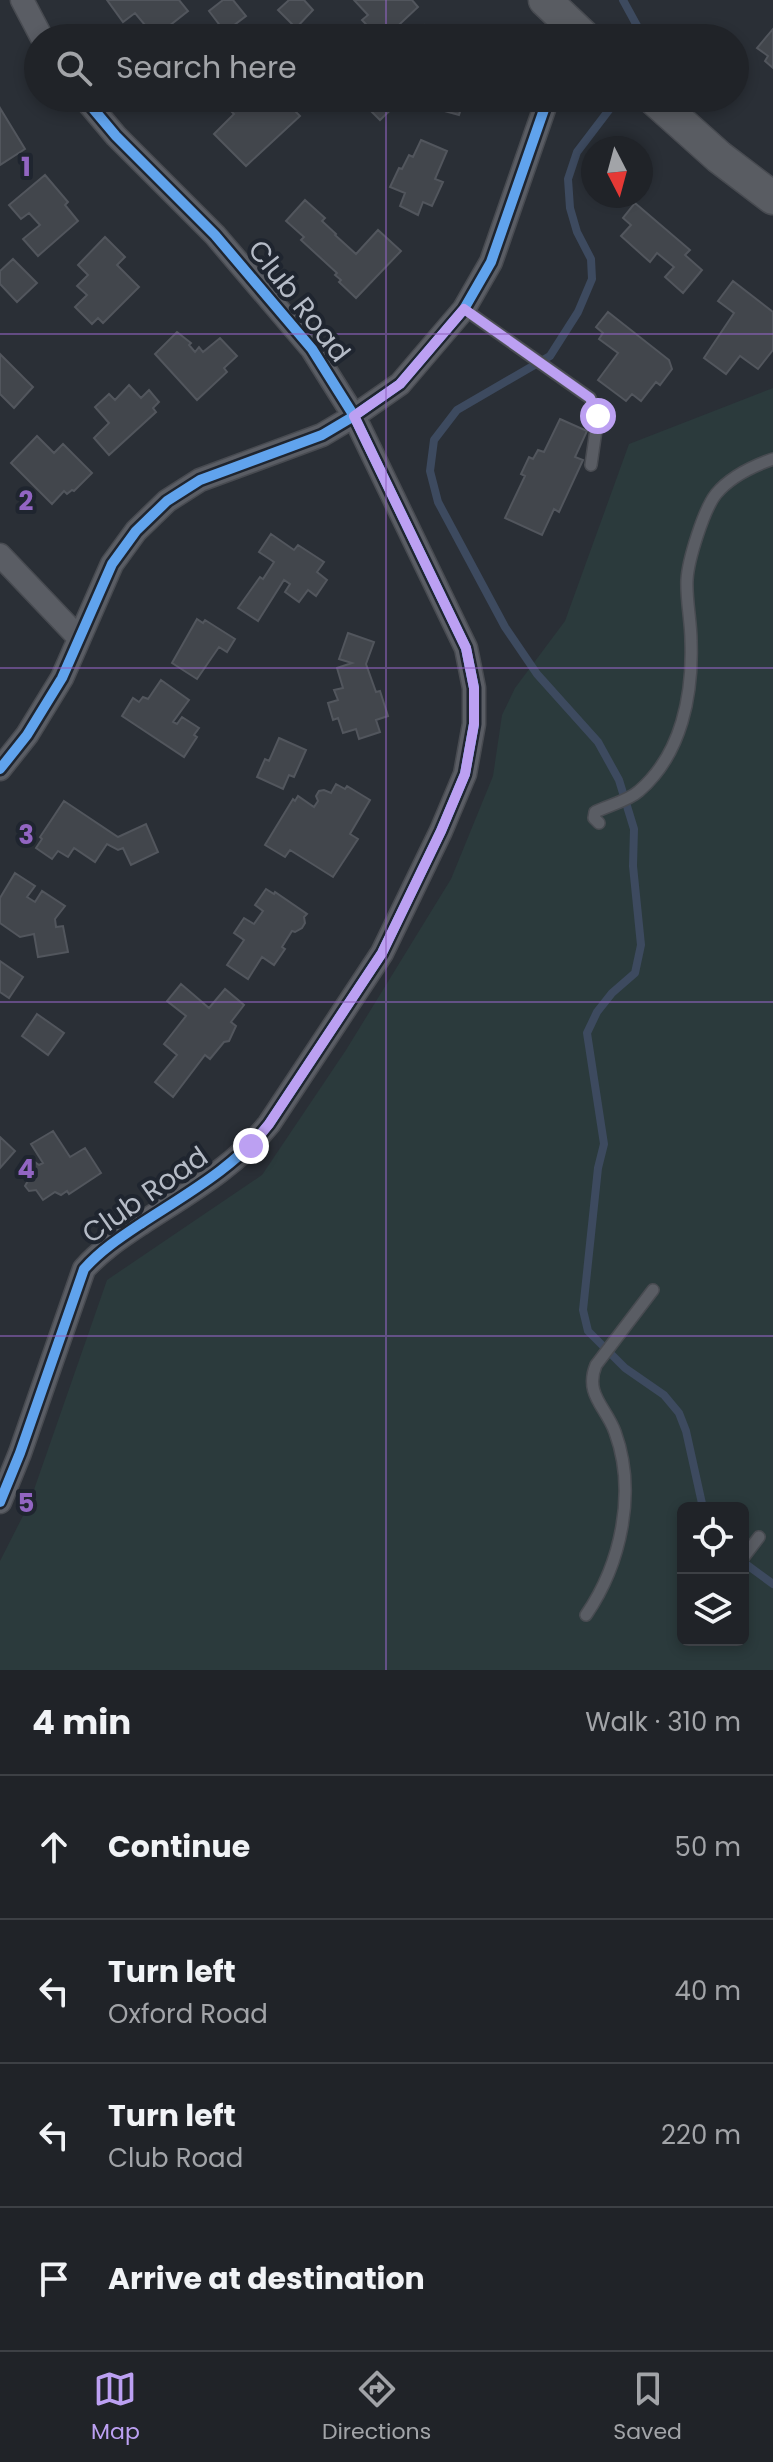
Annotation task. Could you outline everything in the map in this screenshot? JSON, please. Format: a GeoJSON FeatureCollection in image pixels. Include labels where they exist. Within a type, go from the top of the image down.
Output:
{"type":"FeatureCollection","features":[{"type":"Feature","properties":{"kind":"street"},"geometry":{"type":"LineString","coordinates":[[22,0],[35,24]]}},
{"type":"Feature","properties":{"kind":"street"},"geometry":{"type":"LineString","coordinates":[[545,0],[567,24]]}},
{"type":"Feature","properties":{"kind":"street","name":"Club Road"},"geometry":{"type":"LineString","coordinates":[[0,1502],[84,1269],[107,1246],[228,1166],[251,1146],[269,1124],[382,953],[465,774],[474,724],[474,688],[466,648],[354,416],[303,338],[215,235],[96,112]]}},
{"type":"Feature","properties":{"kind":"street"},"geometry":{"type":"LineString","coordinates":[[0,769],[27,735],[62,678],[112,564],[136,531],[167,501],[200,480],[322,435],[354,416],[400,384],[464,309],[491,262],[543,112]]}},
{"type":"Feature","properties":{"kind":"street"},"geometry":{"type":"LineString","coordinates":[[669,112],[719,157],[773,198]]}},
{"type":"Feature","properties":{"kind":"street"},"geometry":{"type":"LineString","coordinates":[[0,555],[78,637]]}},
{"type":"Feature","properties":{"kind":"lane"},"geometry":{"type":"LineString","coordinates":[[464,309],[590,398],[598,416],[591,465]]}},
{"type":"Feature","properties":{"kind":"lane"},"geometry":{"type":"LineString","coordinates":[[599,823],[594,818],[595,812],[636,794],[662,767],[676,741],[689,692],[691,666],[687,583],[691,560],[716,494],[753,466],[773,459]]}},
{"type":"Feature","properties":{"kind":"lane"},"geometry":{"type":"LineString","coordinates":[[586,1615],[601,1593],[612,1567],[623,1521],[624,1472],[615,1432],[590,1379],[596,1365],[653,1290]]}},
{"type":"Feature","properties":{"kind":"lane"},"geometry":{"type":"LineString","coordinates":[[749,1550],[759,1537]]}},
{"type":"Feature","properties":{"kind":"shaded area"},"geometry":{"type":"Polygon","coordinates":[[[773,388],[773,1670],[0,1670],[0,1561],[29,1504],[107,1280],[262,1175],[346,1050],[451,879],[493,776],[502,715],[515,688],[565,621],[629,444],[773,388]]]}},
{"type":"Feature","properties":{"kind":"building"},"geometry":{"type":"Polygon","coordinates":[[[107,0],[179,0],[188,11],[172,24],[144,24],[135,13],[123,22],[107,0]]]}},
{"type":"Feature","properties":{"kind":"building"},"geometry":{"type":"Polygon","coordinates":[[[223,0],[233,0],[246,16],[236,24],[219,24],[209,11],[223,0]]]}},
{"type":"Feature","properties":{"kind":"building"},"geometry":{"type":"Polygon","coordinates":[[[289,0],[304,0],[313,10],[300,24],[292,24],[278,10],[289,0]]]}},
{"type":"Feature","properties":{"kind":"building"},"geometry":{"type":"Polygon","coordinates":[[[354,0],[412,0],[418,7],[400,24],[366,24],[362,20],[368,15],[354,0]]]}},
{"type":"Feature","properties":{"kind":"building"},"geometry":{"type":"Polygon","coordinates":[[[773,29],[773,68],[765,61],[768,56],[757,48],[773,29]]]}},
{"type":"Feature","properties":{"kind":"building"},"geometry":{"type":"Polygon","coordinates":[[[0,108],[25,149],[0,165],[0,108]]]}},
{"type":"Feature","properties":{"kind":"building"},"geometry":{"type":"Polygon","coordinates":[[[232,112],[296,112],[300,116],[246,166],[214,134],[234,114],[232,112]]]}},
{"type":"Feature","properties":{"kind":"building"},"geometry":{"type":"Polygon","coordinates":[[[372,112],[388,112],[380,120],[372,112]]]}},
{"type":"Feature","properties":{"kind":"building"},"geometry":{"type":"Polygon","coordinates":[[[421,140],[447,151],[435,179],[443,182],[432,206],[423,202],[418,215],[400,206],[405,193],[390,187],[399,168],[402,169],[409,155],[413,157],[421,140]]]}},
{"type":"Feature","properties":{"kind":"building"},"geometry":{"type":"Polygon","coordinates":[[[45,175],[68,202],[65,205],[78,221],[38,256],[23,239],[40,225],[29,213],[21,219],[9,205],[45,175]]]}},
{"type":"Feature","properties":{"kind":"building"},"geometry":{"type":"Polygon","coordinates":[[[305,200],[356,254],[378,230],[401,251],[356,298],[339,282],[337,273],[301,240],[304,237],[286,221],[305,200]]]}},
{"type":"Feature","properties":{"kind":"building"},"geometry":{"type":"Polygon","coordinates":[[[631,208],[641,208],[690,250],[685,255],[702,270],[683,293],[665,277],[674,267],[657,253],[650,262],[621,236],[631,225],[623,218],[631,208]]]}},
{"type":"Feature","properties":{"kind":"building"},"geometry":{"type":"Polygon","coordinates":[[[105,237],[125,257],[117,265],[139,287],[103,323],[98,318],[92,324],[75,307],[87,295],[77,286],[88,275],[78,265],[105,237]]]}},
{"type":"Feature","properties":{"kind":"building"},"geometry":{"type":"Polygon","coordinates":[[[13,259],[37,283],[17,302],[0,284],[0,271],[13,259]]]}},
{"type":"Feature","properties":{"kind":"building"},"geometry":{"type":"Polygon","coordinates":[[[733,281],[773,312],[773,350],[758,369],[740,356],[726,374],[704,358],[734,313],[718,301],[733,281]]]}},
{"type":"Feature","properties":{"kind":"building"},"geometry":{"type":"Polygon","coordinates":[[[608,312],[669,360],[672,369],[660,385],[656,382],[641,401],[632,394],[626,401],[598,380],[618,353],[599,339],[603,333],[596,327],[608,312]]]}},
{"type":"Feature","properties":{"kind":"building"},"geometry":{"type":"Polygon","coordinates":[[[177,332],[191,343],[189,345],[195,352],[199,347],[203,352],[220,338],[237,356],[224,368],[227,372],[197,400],[155,354],[177,332]]]}},
{"type":"Feature","properties":{"kind":"building"},"geometry":{"type":"Polygon","coordinates":[[[0,354],[33,387],[14,408],[0,394],[0,354]]]}},
{"type":"Feature","properties":{"kind":"building"},"geometry":{"type":"Polygon","coordinates":[[[129,385],[141,398],[149,390],[159,402],[153,408],[156,412],[109,455],[94,438],[109,423],[95,407],[109,394],[115,400],[129,385]]]}},
{"type":"Feature","properties":{"kind":"building"},"geometry":{"type":"Polygon","coordinates":[[[560,419],[587,431],[575,457],[583,460],[559,512],[554,509],[542,535],[505,518],[525,476],[521,474],[529,457],[533,459],[538,450],[544,452],[560,419]]]}},
{"type":"Feature","properties":{"kind":"building"},"geometry":{"type":"Polygon","coordinates":[[[37,436],[54,453],[63,444],[92,473],[74,491],[67,494],[64,491],[52,504],[11,463],[37,436]]]}},
{"type":"Feature","properties":{"kind":"building"},"geometry":{"type":"Polygon","coordinates":[[[271,534],[294,550],[298,545],[324,562],[317,572],[327,580],[316,596],[308,590],[299,602],[285,592],[290,584],[284,580],[258,621],[238,608],[274,562],[259,552],[271,534]]]}},
{"type":"Feature","properties":{"kind":"building"},"geometry":{"type":"Polygon","coordinates":[[[197,619],[203,623],[205,620],[235,639],[227,652],[219,647],[197,679],[172,663],[197,619]]]}},
{"type":"Feature","properties":{"kind":"building"},"geometry":{"type":"Polygon","coordinates":[[[348,633],[374,642],[366,664],[388,716],[376,720],[380,732],[359,739],[356,729],[343,733],[338,718],[333,720],[328,703],[338,700],[334,690],[343,688],[337,668],[352,663],[339,659],[348,633]]]}},
{"type":"Feature","properties":{"kind":"building"},"geometry":{"type":"Polygon","coordinates":[[[161,680],[189,700],[173,722],[177,724],[182,717],[199,728],[184,757],[122,716],[133,698],[139,702],[143,697],[148,699],[161,680]]]}},
{"type":"Feature","properties":{"kind":"building"},"geometry":{"type":"Polygon","coordinates":[[[279,738],[306,750],[294,777],[289,775],[283,789],[257,777],[265,759],[269,761],[279,738]]]}},
{"type":"Feature","properties":{"kind":"building"},"geometry":{"type":"Polygon","coordinates":[[[336,784],[345,789],[347,786],[370,800],[350,834],[358,839],[333,877],[290,850],[285,857],[265,845],[293,799],[295,801],[298,796],[314,807],[319,791],[331,793],[336,784]]]}},
{"type":"Feature","properties":{"kind":"building"},"geometry":{"type":"Polygon","coordinates":[[[64,801],[118,837],[146,824],[158,852],[131,865],[123,848],[118,850],[107,844],[95,862],[74,848],[68,857],[58,851],[52,859],[36,848],[64,801]]]}},
{"type":"Feature","properties":{"kind":"building"},"geometry":{"type":"Polygon","coordinates":[[[15,873],[35,886],[27,897],[35,902],[42,891],[65,906],[55,919],[56,927],[63,926],[68,952],[38,957],[34,934],[20,937],[0,923],[0,898],[15,873]]]}},
{"type":"Feature","properties":{"kind":"building"},"geometry":{"type":"Polygon","coordinates":[[[266,889],[307,914],[302,928],[292,931],[274,965],[262,957],[248,979],[227,965],[244,940],[234,933],[244,918],[254,924],[263,911],[255,905],[266,889]]]}},
{"type":"Feature","properties":{"kind":"building"},"geometry":{"type":"Polygon","coordinates":[[[0,961],[23,977],[9,998],[0,992],[0,961]]]}},
{"type":"Feature","properties":{"kind":"building"},"geometry":{"type":"Polygon","coordinates":[[[181,984],[209,1008],[225,989],[244,1005],[231,1022],[236,1026],[229,1041],[224,1042],[210,1059],[205,1055],[173,1097],[155,1082],[177,1055],[164,1044],[186,1016],[167,1001],[181,984]]]}},
{"type":"Feature","properties":{"kind":"building"},"geometry":{"type":"Polygon","coordinates":[[[37,1014],[64,1033],[48,1055],[22,1036],[37,1014]]]}},
{"type":"Feature","properties":{"kind":"building"},"geometry":{"type":"Polygon","coordinates":[[[53,1131],[70,1157],[85,1148],[101,1173],[69,1194],[67,1191],[61,1195],[55,1192],[43,1200],[36,1190],[29,1191],[25,1186],[29,1179],[23,1170],[32,1160],[39,1165],[43,1163],[31,1144],[53,1131]]]}},
{"type":"Feature","properties":{"kind":"building"},"geometry":{"type":"Polygon","coordinates":[[[0,1137],[15,1151],[0,1168],[0,1137]]]}},
{"type":"Feature","properties":{"kind":"waterway"},"geometry":{"type":"LineString","coordinates":[[623,0],[636,24]]}},
{"type":"Feature","properties":{"kind":"waterway"},"geometry":{"type":"LineString","coordinates":[[607,112],[577,152],[568,179],[570,208],[577,232],[591,259],[592,279],[578,312],[550,356],[457,410],[434,440],[430,471],[438,502],[505,627],[537,674],[598,742],[619,780],[634,829],[633,866],[641,945],[635,973],[612,993],[597,1012],[587,1033],[604,1144],[598,1168],[583,1310],[588,1331],[625,1368],[664,1395],[679,1413],[702,1502]]}},
{"type":"Feature","properties":{"kind":"waterway"},"geometry":{"type":"LineString","coordinates":[[749,1566],[773,1584]]}},
{"type":"Feature","properties":{"kind":"cycle path"},"geometry":{"type":"LineString","coordinates":[[0,1502],[84,1269],[119,1239],[226,1166],[269,1124],[382,953],[465,774],[474,724],[474,688],[466,648],[354,416],[312,349],[215,235],[96,112]]}},
{"type":"Feature","properties":{"kind":"cycle path"},"geometry":{"type":"LineString","coordinates":[[0,769],[27,735],[62,678],[112,564],[136,531],[167,501],[200,480],[322,435],[354,416],[400,384],[464,309],[491,262],[543,112]]}},
{"type":"Feature","properties":{"kind":"route"},"geometry":{"type":"LineString","coordinates":[[251,1146],[269,1124],[382,953],[465,774],[474,724],[474,688],[466,648],[354,416],[400,384],[464,309],[590,398],[598,416]]}}]}
